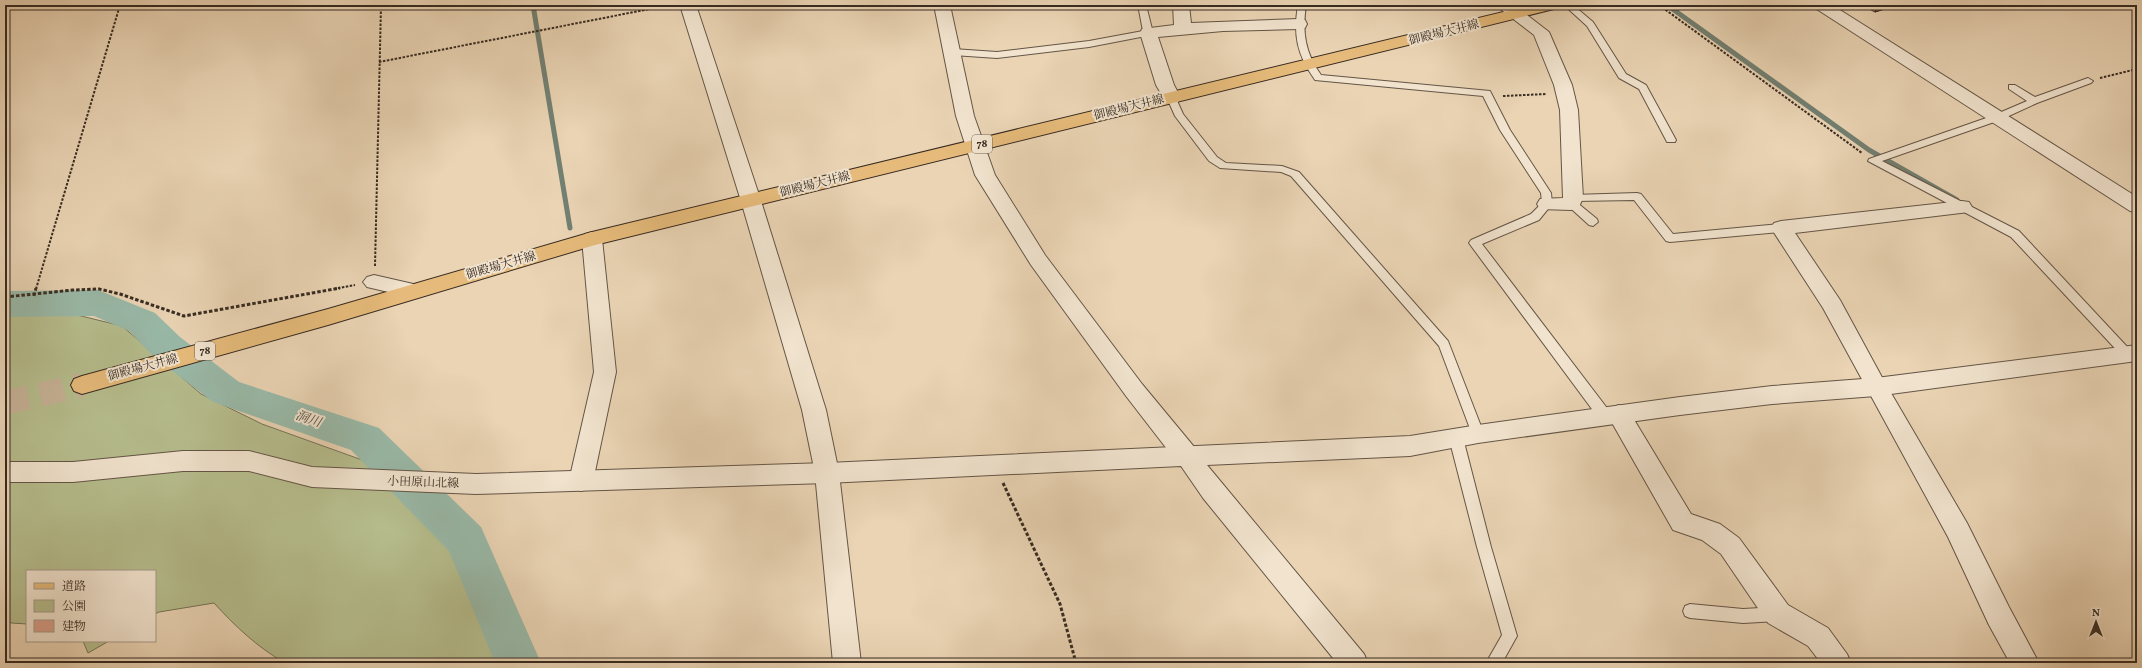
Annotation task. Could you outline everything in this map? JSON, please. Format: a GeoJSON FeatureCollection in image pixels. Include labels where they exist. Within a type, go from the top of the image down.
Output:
{"type":"FeatureCollection","features":[{"type":"Feature","properties":{"kind":"main road","name":"御殿場大井線"},"geometry":{"type":"LineString","coordinates":[[82,385],[328,317],[592,239],[1309,65],[1511,10],[1552,5]]}},
{"type":"Feature","properties":{"kind":"street"},"geometry":{"type":"LineString","coordinates":[[688,5],[751,201],[814,410],[827,473],[847,663]]}},
{"type":"Feature","properties":{"kind":"street"},"geometry":{"type":"LineString","coordinates":[[942,5],[965,116],[974,146],[985,175],[1038,260],[1134,390],[1186,455],[1212,491],[1354,663]]}},
{"type":"Feature","properties":{"kind":"street"},"geometry":{"type":"LineString","coordinates":[[1181,5],[1182,28]]}},
{"type":"Feature","properties":{"kind":"street"},"geometry":{"type":"LineString","coordinates":[[1821,5],[1996,118],[2137,206]]}},
{"type":"Feature","properties":{"kind":"street"},"geometry":{"type":"LineString","coordinates":[[1511,10],[1541,32],[1565,93],[1569,110],[1572,201],[1547,204]]}},
{"type":"Feature","properties":{"kind":"street"},"geometry":{"type":"LineString","coordinates":[[1172,98],[1165,85],[1148,33],[1182,28],[1299,24]]}},
{"type":"Feature","properties":{"kind":"street"},"geometry":{"type":"LineString","coordinates":[[1962,207],[1781,228],[1832,305],[1876,387],[1958,530],[1999,616],[2025,663]]}},
{"type":"Feature","properties":{"kind":"street"},"geometry":{"type":"LineString","coordinates":[[581,481],[605,372],[592,239]]}},
{"type":"Feature","properties":{"kind":"street"},"geometry":{"type":"LineString","coordinates":[[374,282],[414,291]]}},
{"type":"Feature","properties":{"kind":"street","name":"小田原山北線"},"geometry":{"type":"LineString","coordinates":[[5,472],[73,472],[183,461],[249,461],[312,477],[369,481],[476,484],[827,473],[1186,455],[1410,446],[1467,436],[1612,415],[1772,395],[1876,387],[2132,354]]}},
{"type":"Feature","properties":{"kind":"street"},"geometry":{"type":"LineString","coordinates":[[1612,415],[1682,522],[1711,532],[1730,546],[1778,614],[1818,637],[1836,663]]}},
{"type":"Feature","properties":{"kind":"lane"},"geometry":{"type":"LineString","coordinates":[[952,52],[997,55],[1089,44],[1148,33],[1142,5]]}},
{"type":"Feature","properties":{"kind":"lane"},"geometry":{"type":"LineString","coordinates":[[1302,5],[1299,24],[1302,52],[1318,78],[1487,93],[1505,130],[1546,193],[1547,204],[1535,217],[1475,243],[1612,415]]}},
{"type":"Feature","properties":{"kind":"lane"},"geometry":{"type":"LineString","coordinates":[[1568,5],[1590,24],[1602,40],[1622,76],[1643,87],[1672,140]]}},
{"type":"Feature","properties":{"kind":"lane"},"geometry":{"type":"LineString","coordinates":[[1873,160],[1996,118],[2034,101],[2088,81]]}},
{"type":"Feature","properties":{"kind":"lane"},"geometry":{"type":"LineString","coordinates":[[2012,86],[2034,101]]}},
{"type":"Feature","properties":{"kind":"lane"},"geometry":{"type":"LineString","coordinates":[[1172,98],[1178,114],[1213,158],[1224,166],[1282,169],[1296,174],[1444,344],[1467,436],[1484,547],[1507,621],[1510,636],[1494,663]]}},
{"type":"Feature","properties":{"kind":"lane"},"geometry":{"type":"LineString","coordinates":[[1873,160],[2015,234],[2132,354]]}},
{"type":"Feature","properties":{"kind":"lane"},"geometry":{"type":"LineString","coordinates":[[1572,201],[1637,196],[1670,238],[1781,228]]}},
{"type":"Feature","properties":{"kind":"lane"},"geometry":{"type":"LineString","coordinates":[[1572,201],[1593,222]]}},
{"type":"Feature","properties":{"kind":"lane"},"geometry":{"type":"LineString","coordinates":[[1690,612],[1743,616],[1778,614]]}},
{"type":"Feature","properties":{"kind":"path"},"geometry":{"type":"LineString","coordinates":[[34,296],[120,5]]}},
{"type":"Feature","properties":{"kind":"path"},"geometry":{"type":"LineString","coordinates":[[5,298],[34,296],[76,290],[111,291],[165,312],[184,316],[374,282],[381,5]]}},
{"type":"Feature","properties":{"kind":"path"},"geometry":{"type":"LineString","coordinates":[[379,62],[670,5]]}},
{"type":"Feature","properties":{"kind":"path"},"geometry":{"type":"LineString","coordinates":[[1659,5],[1873,160]]}},
{"type":"Feature","properties":{"kind":"path"},"geometry":{"type":"LineString","coordinates":[[2088,81],[2137,69]]}},
{"type":"Feature","properties":{"kind":"path"},"geometry":{"type":"LineString","coordinates":[[1488,97],[1565,93]]}},
{"type":"Feature","properties":{"kind":"path"},"geometry":{"type":"LineString","coordinates":[[995,465],[1060,604],[1076,663]]}},
{"type":"Feature","properties":{"kind":"green space"},"geometry":{"type":"Polygon","coordinates":[[[65,312],[122,326],[201,394],[262,424],[365,461],[457,555],[499,663],[285,663],[247,636],[214,603],[156,614],[156,570],[26,570],[26,624],[11,623],[5,617],[5,313],[65,312]]]}},
{"type":"Feature","properties":{"kind":"green space"},"geometry":{"type":"Polygon","coordinates":[[[83,642],[107,642],[88,653],[83,642]]]}},
{"type":"Feature","properties":{"kind":"building"},"geometry":{"type":"Polygon","coordinates":[[[1873,5],[1885,5],[1877,8],[1873,5]]]}},
{"type":"Feature","properties":{"kind":"waterway"},"geometry":{"type":"LineString","coordinates":[[533,5],[570,228]]}},
{"type":"Feature","properties":{"kind":"waterway"},"geometry":{"type":"LineString","coordinates":[[1667,5],[1869,150],[1957,200]]}},
{"type":"Feature","properties":{"kind":"waterway","name":"洞川"},"geometry":{"type":"LineString","coordinates":[[5,304],[98,303],[142,322],[167,347],[226,392],[365,439],[466,540],[518,663]]}},
{"type":"Feature","properties":{"kind":"tunnel"},"geometry":{"type":"LineString","coordinates":[[5,403],[82,385]]}}]}
